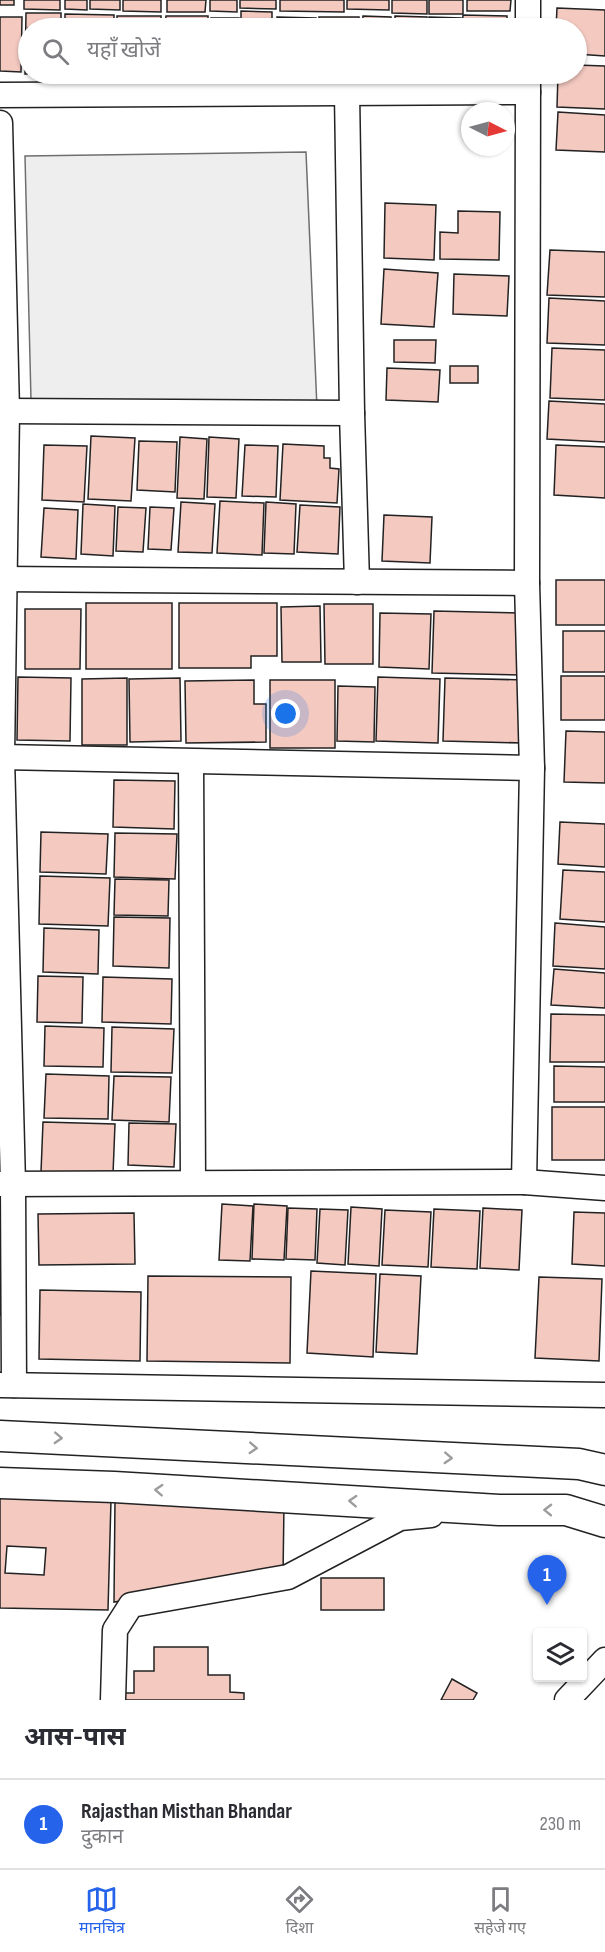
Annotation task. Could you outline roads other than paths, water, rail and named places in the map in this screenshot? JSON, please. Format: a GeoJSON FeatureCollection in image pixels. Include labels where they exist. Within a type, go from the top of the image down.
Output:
{"type":"FeatureCollection","features":[{"type":"Feature","properties":{"kind":"street"},"geometry":{"type":"LineString","coordinates":[[528,0],[528,18]]}},
{"type":"Feature","properties":{"kind":"street"},"geometry":{"type":"LineString","coordinates":[[0,95],[347,93],[510,84]]}},
{"type":"Feature","properties":{"kind":"street"},"geometry":{"type":"LineString","coordinates":[[524,1182],[532,768],[527,583],[528,84]]}},
{"type":"Feature","properties":{"kind":"street"},"geometry":{"type":"LineString","coordinates":[[347,93],[357,582]]}},
{"type":"Feature","properties":{"kind":"street"},"geometry":{"type":"LineString","coordinates":[[0,123],[7,411],[2,579],[7,1385],[605,1395]]}},
{"type":"Feature","properties":{"kind":"street"},"geometry":{"type":"LineString","coordinates":[[7,411],[352,413]]}},
{"type":"Feature","properties":{"kind":"street"},"geometry":{"type":"LineString","coordinates":[[2,579],[527,583]]}},
{"type":"Feature","properties":{"kind":"street"},"geometry":{"type":"LineString","coordinates":[[2,757],[532,768]]}},
{"type":"Feature","properties":{"kind":"street"},"geometry":{"type":"LineString","coordinates":[[191,762],[193,1182]]}},
{"type":"Feature","properties":{"kind":"street"},"geometry":{"type":"LineString","coordinates":[[7,1184],[524,1182],[605,1188]]}},
{"type":"Feature","properties":{"kind":"street"},"geometry":{"type":"LineString","coordinates":[[0,1436],[579,1464],[605,1470]]}},
{"type":"Feature","properties":{"kind":"street"},"geometry":{"type":"LineString","coordinates":[[0,1483],[114,1487],[499,1510],[566,1510],[605,1521]]}},
{"type":"Feature","properties":{"kind":"street"},"geometry":{"type":"LineString","coordinates":[[113,1700],[115,1630],[130,1605],[288,1577],[400,1518],[499,1510]]}},
{"type":"Feature","properties":{"kind":"street"},"geometry":{"type":"LineString","coordinates":[[567,1700],[605,1660]]}},
{"type":"Feature","properties":{"kind":"place","name":"Rajasthan Misthan Bhandar"},"geometry":{"type":"Point","coordinates":[547,1605]}}]}
